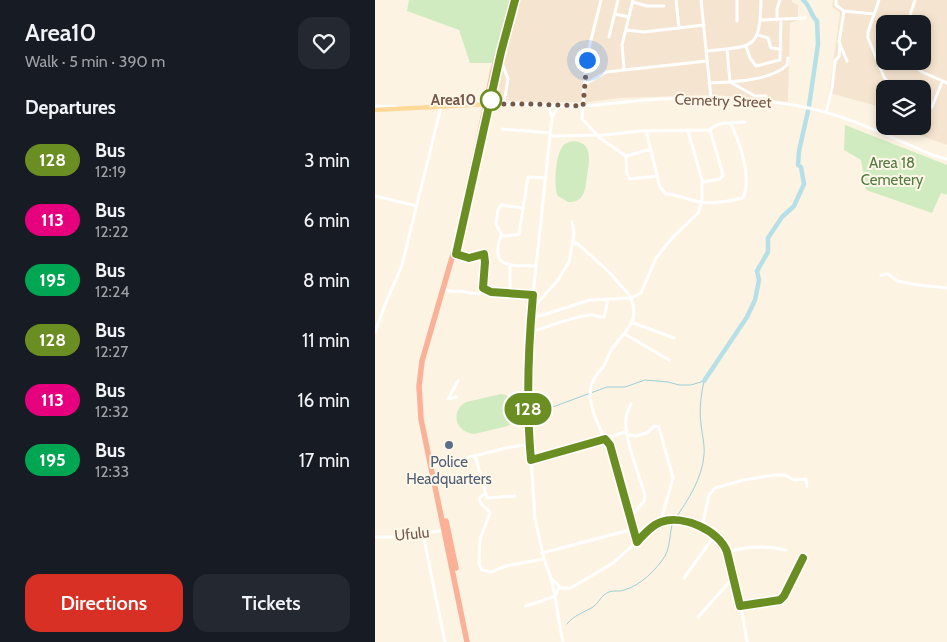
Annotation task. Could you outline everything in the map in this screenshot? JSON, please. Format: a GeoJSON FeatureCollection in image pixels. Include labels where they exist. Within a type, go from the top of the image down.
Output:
{"type":"FeatureCollection","features":[{"type":"Feature","properties":{"kind":"highway"},"geometry":{"type":"LineString","coordinates":[[468,642],[423,418],[422,385],[428,350],[456,254],[486,103],[500,58],[513,0]]}},
{"type":"Feature","properties":{"kind":"highway"},"geometry":{"type":"LineString","coordinates":[[446,530],[421,419],[419,401],[420,373],[458,237],[486,103],[501,39],[513,0]]}},
{"type":"Feature","properties":{"kind":"main road"},"geometry":{"type":"LineString","coordinates":[[375,110],[486,103]]}},
{"type":"Feature","properties":{"kind":"street"},"geometry":{"type":"LineString","coordinates":[[601,0],[588,51],[584,85],[583,120],[605,142],[626,156],[651,149]]}},
{"type":"Feature","properties":{"kind":"street"},"geometry":{"type":"LineString","coordinates":[[609,37],[618,0]]}},
{"type":"Feature","properties":{"kind":"street"},"geometry":{"type":"LineString","coordinates":[[676,0],[679,28]]}},
{"type":"Feature","properties":{"kind":"street"},"geometry":{"type":"LineString","coordinates":[[701,0],[711,98]]}},
{"type":"Feature","properties":{"kind":"street"},"geometry":{"type":"LineString","coordinates":[[737,0],[737,21]]}},
{"type":"Feature","properties":{"kind":"street"},"geometry":{"type":"LineString","coordinates":[[707,51],[746,46],[754,41],[758,35],[761,20],[761,0]]}},
{"type":"Feature","properties":{"kind":"street"},"geometry":{"type":"LineString","coordinates":[[746,46],[750,58],[756,66],[780,60],[777,9],[780,0]]}},
{"type":"Feature","properties":{"kind":"street"},"geometry":{"type":"LineString","coordinates":[[836,0],[837,7],[844,11],[874,14]]}},
{"type":"Feature","properties":{"kind":"street"},"geometry":{"type":"LineString","coordinates":[[879,0],[868,32],[868,40],[887,80]]}},
{"type":"Feature","properties":{"kind":"street"},"geometry":{"type":"LineString","coordinates":[[910,15],[915,0]]}},
{"type":"Feature","properties":{"kind":"street"},"geometry":{"type":"LineString","coordinates":[[623,70],[622,47],[633,1],[647,6],[664,6]]}},
{"type":"Feature","properties":{"kind":"street"},"geometry":{"type":"LineString","coordinates":[[826,113],[833,88],[835,61],[839,56],[839,36],[844,11]]}},
{"type":"Feature","properties":{"kind":"street"},"geometry":{"type":"LineString","coordinates":[[615,14],[629,17]]}},
{"type":"Feature","properties":{"kind":"street"},"geometry":{"type":"LineString","coordinates":[[761,20],[805,18]]}},
{"type":"Feature","properties":{"kind":"street"},"geometry":{"type":"LineString","coordinates":[[625,30],[644,32],[704,25]]}},
{"type":"Feature","properties":{"kind":"street"},"geometry":{"type":"LineString","coordinates":[[758,35],[768,38],[771,48],[780,49]]}},
{"type":"Feature","properties":{"kind":"street"},"geometry":{"type":"LineString","coordinates":[[840,45],[847,60]]}},
{"type":"Feature","properties":{"kind":"street"},"geometry":{"type":"LineString","coordinates":[[727,49],[729,82]]}},
{"type":"Feature","properties":{"kind":"street"},"geometry":{"type":"LineString","coordinates":[[500,58],[508,79],[504,103]]}},
{"type":"Feature","properties":{"kind":"street"},"geometry":{"type":"LineString","coordinates":[[709,83],[747,80],[778,72],[787,65],[788,58]]}},
{"type":"Feature","properties":{"kind":"street"},"geometry":{"type":"LineString","coordinates":[[584,85],[606,72],[707,61]]}},
{"type":"Feature","properties":{"kind":"street"},"geometry":{"type":"LineString","coordinates":[[919,70],[947,83]]}},
{"type":"Feature","properties":{"kind":"street"},"geometry":{"type":"LineString","coordinates":[[729,82],[755,96],[766,96]]}},
{"type":"Feature","properties":{"kind":"street"},"geometry":{"type":"LineString","coordinates":[[931,107],[942,82]]}},
{"type":"Feature","properties":{"kind":"street","name":"Cemetry Street"},"geometry":{"type":"LineString","coordinates":[[375,106],[396,107],[486,103],[583,106],[661,99],[711,98],[783,104],[826,113],[857,123],[932,155],[946,157]]}},
{"type":"Feature","properties":{"kind":"street"},"geometry":{"type":"LineString","coordinates":[[547,105],[553,117]]}},
{"type":"Feature","properties":{"kind":"street"},"geometry":{"type":"LineString","coordinates":[[559,106],[553,117],[550,134],[529,332],[528,412],[535,519],[542,553],[556,595],[557,613],[563,642]]}},
{"type":"Feature","properties":{"kind":"street"},"geometry":{"type":"LineString","coordinates":[[375,332],[400,271],[441,107]]}},
{"type":"Feature","properties":{"kind":"street"},"geometry":{"type":"LineString","coordinates":[[502,129],[550,134],[597,134],[711,130],[715,126],[745,122]]}},
{"type":"Feature","properties":{"kind":"street"},"geometry":{"type":"LineString","coordinates":[[646,131],[661,189],[666,194],[713,203],[745,196],[743,158],[737,137],[729,123]]}},
{"type":"Feature","properties":{"kind":"street"},"geometry":{"type":"LineString","coordinates":[[703,182],[720,179],[723,175],[711,130]]}},
{"type":"Feature","properties":{"kind":"street"},"geometry":{"type":"LineString","coordinates":[[531,318],[589,300],[631,298],[641,293],[656,258],[673,237],[698,213],[703,182],[688,131]]}},
{"type":"Feature","properties":{"kind":"street"},"geometry":{"type":"LineString","coordinates":[[626,156],[627,174],[630,179],[657,176]]}},
{"type":"Feature","properties":{"kind":"street"},"geometry":{"type":"LineString","coordinates":[[503,235],[519,234],[527,177],[546,178]]}},
{"type":"Feature","properties":{"kind":"street"},"geometry":{"type":"LineString","coordinates":[[375,196],[417,206]]}},
{"type":"Feature","properties":{"kind":"street"},"geometry":{"type":"LineString","coordinates":[[503,235],[495,224],[501,205],[523,208]]}},
{"type":"Feature","properties":{"kind":"street"},"geometry":{"type":"LineString","coordinates":[[532,309],[558,280],[569,262],[573,242],[572,222]]}},
{"type":"Feature","properties":{"kind":"street"},"geometry":{"type":"LineString","coordinates":[[503,235],[500,238],[499,259],[503,263],[536,266]]}},
{"type":"Feature","properties":{"kind":"street"},"geometry":{"type":"LineString","coordinates":[[573,242],[591,255],[631,298],[633,313],[628,330],[612,349],[591,388],[590,397],[595,415],[605,439],[610,445],[637,542]]}},
{"type":"Feature","properties":{"kind":"street"},"geometry":{"type":"LineString","coordinates":[[446,290],[452,293],[465,291],[475,295],[482,293],[484,254],[469,258],[456,254]]}},
{"type":"Feature","properties":{"kind":"street"},"geometry":{"type":"LineString","coordinates":[[510,265],[510,294]]}},
{"type":"Feature","properties":{"kind":"street"},"geometry":{"type":"LineString","coordinates":[[881,275],[888,274],[899,281],[918,285],[947,288]]}},
{"type":"Feature","properties":{"kind":"street"},"geometry":{"type":"LineString","coordinates":[[483,288],[491,292],[533,295]]}},
{"type":"Feature","properties":{"kind":"street"},"geometry":{"type":"LineString","coordinates":[[529,332],[577,318],[595,315],[599,318],[604,317],[608,300]]}},
{"type":"Feature","properties":{"kind":"street"},"geometry":{"type":"LineString","coordinates":[[631,322],[675,338]]}},
{"type":"Feature","properties":{"kind":"street"},"geometry":{"type":"LineString","coordinates":[[625,334],[669,360]]}},
{"type":"Feature","properties":{"kind":"street"},"geometry":{"type":"LineString","coordinates":[[456,398],[448,399],[458,381]]}},
{"type":"Feature","properties":{"kind":"street"},"geometry":{"type":"LineString","coordinates":[[631,404],[626,419],[628,433],[631,451],[645,496],[644,501],[631,518]]}},
{"type":"Feature","properties":{"kind":"street"},"geometry":{"type":"LineString","coordinates":[[531,460],[628,433],[636,436],[647,433],[653,426],[659,427],[673,478],[663,522]]}},
{"type":"Feature","properties":{"kind":"street"},"geometry":{"type":"LineString","coordinates":[[434,466],[530,444]]}},
{"type":"Feature","properties":{"kind":"street"},"geometry":{"type":"LineString","coordinates":[[475,456],[485,494],[489,499],[515,496]]}},
{"type":"Feature","properties":{"kind":"street"},"geometry":{"type":"LineString","coordinates":[[702,527],[709,495],[715,488],[720,486],[775,475],[785,475],[791,479],[806,479],[807,486]]}},
{"type":"Feature","properties":{"kind":"street"},"geometry":{"type":"LineString","coordinates":[[485,494],[479,500],[490,513],[480,540],[479,564],[481,570],[491,572],[505,566],[544,559]]}},
{"type":"Feature","properties":{"kind":"street"},"geometry":{"type":"LineString","coordinates":[[551,578],[559,586],[569,589],[580,584],[613,563],[653,527],[663,522],[683,522],[702,527],[715,535],[725,546],[734,578],[747,642]]}},
{"type":"Feature","properties":{"kind":"street"},"geometry":{"type":"LineString","coordinates":[[542,553],[633,529]]}},
{"type":"Feature","properties":{"kind":"street","name":"Ufulu"},"geometry":{"type":"LineString","coordinates":[[375,537],[403,536],[446,530]]}},
{"type":"Feature","properties":{"kind":"street"},"geometry":{"type":"LineString","coordinates":[[423,534],[445,642]]}},
{"type":"Feature","properties":{"kind":"street"},"geometry":{"type":"LineString","coordinates":[[684,578],[715,535]]}},
{"type":"Feature","properties":{"kind":"street"},"geometry":{"type":"LineString","coordinates":[[727,552],[757,546],[769,546],[786,550]]}},
{"type":"Feature","properties":{"kind":"street"},"geometry":{"type":"LineString","coordinates":[[740,606],[780,600],[784,596],[803,558]]}},
{"type":"Feature","properties":{"kind":"street"},"geometry":{"type":"LineString","coordinates":[[697,617],[734,578]]}},
{"type":"Feature","properties":{"kind":"street"},"geometry":{"type":"LineString","coordinates":[[527,606],[556,595],[559,586]]}},
{"type":"Feature","properties":{"kind":"shaded area"},"geometry":{"type":"Polygon","coordinates":[[[520,0],[792,0],[792,2],[798,5],[798,20],[790,23],[788,102],[715,95],[620,98],[587,102],[523,102],[495,99],[520,0]]]}},
{"type":"Feature","properties":{"kind":"shaded area"},"geometry":{"type":"Polygon","coordinates":[[[833,0],[947,0],[947,145],[919,135],[931,135],[931,80],[876,80],[876,106],[829,93],[840,13],[832,7],[833,0]]]}},
{"type":"Feature","properties":{"kind":"green space"},"geometry":{"type":"Polygon","coordinates":[[[409,0],[511,0],[493,63],[470,63],[459,30],[407,11],[409,0]]]}},
{"type":"Feature","properties":{"kind":"green space","name":"Area 18 Cemetery"},"geometry":{"type":"Polygon","coordinates":[[[845,125],[947,165],[947,195],[941,193],[932,213],[866,190],[861,160],[844,150],[845,125]]]}},
{"type":"Feature","properties":{"kind":"green space"},"geometry":{"type":"Polygon","coordinates":[[[574,141],[585,145],[589,154],[589,165],[586,186],[581,198],[568,202],[558,196],[556,192],[556,172],[563,145],[574,141]]]}},
{"type":"Feature","properties":{"kind":"green space"},"geometry":{"type":"Polygon","coordinates":[[[501,394],[512,398],[515,402],[518,412],[513,422],[508,426],[474,434],[462,429],[456,416],[461,406],[466,402],[501,394]]]}},
{"type":"Feature","properties":{"kind":"waterway"},"geometry":{"type":"LineString","coordinates":[[803,0],[817,21],[818,44],[809,106]]}},
{"type":"Feature","properties":{"kind":"waterway"},"geometry":{"type":"LineString","coordinates":[[704,381],[747,317],[755,300],[759,280],[757,271],[768,252],[768,238],[782,217],[794,206],[804,184],[801,167],[798,165],[799,151],[808,111]]}},
{"type":"Feature","properties":{"kind":"waterway"},"geometry":{"type":"LineString","coordinates":[[539,412],[607,387],[625,387],[645,380],[679,385],[691,385],[704,381]]}},
{"type":"Feature","properties":{"kind":"waterway"},"geometry":{"type":"LineString","coordinates":[[675,519],[694,489],[703,464],[704,447],[700,407],[704,381]]}},
{"type":"Feature","properties":{"kind":"waterway"},"geometry":{"type":"LineString","coordinates":[[567,624],[576,616],[593,607],[606,593],[630,588],[642,581],[653,571],[667,552],[673,522]]}},
{"type":"Feature","properties":{"kind":"bus line","name":"128"},"geometry":{"type":"LineString","coordinates":[[515,0],[501,52],[456,254],[469,258],[478,254],[479,256],[484,254],[483,288],[491,292],[533,295],[529,332],[528,412],[531,460],[602,439],[608,441],[637,542],[653,527],[668,521],[690,523],[702,527],[715,535],[725,546],[730,560],[740,606],[780,600],[784,596],[803,558]]}},
{"type":"Feature","properties":{"kind":"place","name":"Area10"},"geometry":{"type":"Point","coordinates":[491,100]}},
{"type":"Feature","properties":{"kind":"place","name":"Police Headquarters"},"geometry":{"type":"Point","coordinates":[449,445]}},
{"type":"Feature","properties":{"kind":"route"},"geometry":{"type":"LineString","coordinates":[[491,100],[490,104],[583,106],[587,60]]}}]}
